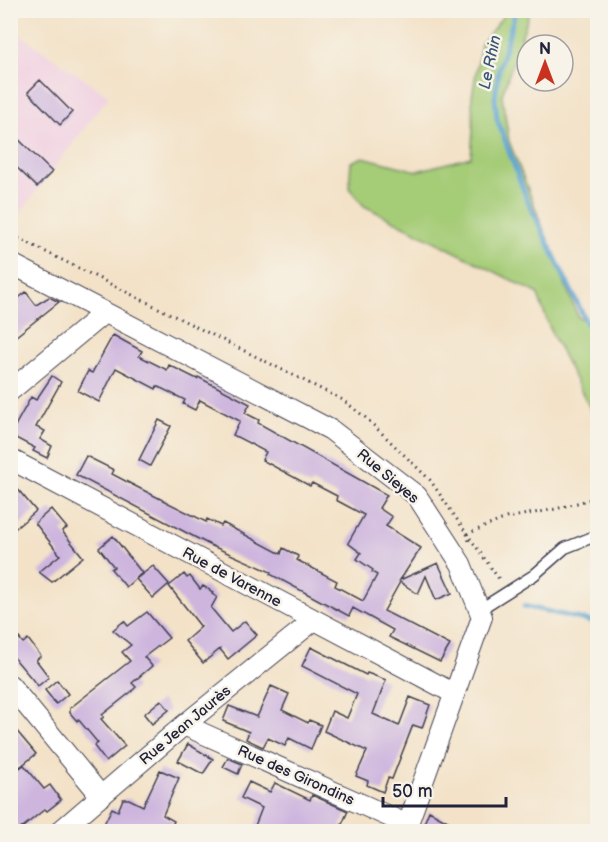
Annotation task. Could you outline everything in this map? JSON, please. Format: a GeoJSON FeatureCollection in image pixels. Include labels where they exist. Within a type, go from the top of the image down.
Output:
{"type":"FeatureCollection","features":[{"type":"Feature","properties":{"kind":"street","name":"Rue Sieyes"},"geometry":{"type":"LineString","coordinates":[[10,263],[331,430],[417,496],[460,564],[479,610]]}},
{"type":"Feature","properties":{"kind":"street"},"geometry":{"type":"LineString","coordinates":[[10,391],[104,313]]}},
{"type":"Feature","properties":{"kind":"street","name":"Rue de Varenne"},"geometry":{"type":"LineString","coordinates":[[10,459],[455,694]]}},
{"type":"Feature","properties":{"kind":"street"},"geometry":{"type":"LineString","coordinates":[[407,828],[482,617],[479,610]]}},
{"type":"Feature","properties":{"kind":"street","name":"Rue Jean Jaurès"},"geometry":{"type":"LineString","coordinates":[[61,831],[184,725],[313,621]]}},
{"type":"Feature","properties":{"kind":"street"},"geometry":{"type":"LineString","coordinates":[[10,685],[101,796]]}},
{"type":"Feature","properties":{"kind":"street","name":"Rue des Girondins"},"geometry":{"type":"LineString","coordinates":[[184,725],[407,828]]}},
{"type":"Feature","properties":{"kind":"lane"},"geometry":{"type":"LineString","coordinates":[[479,610],[534,575],[565,549],[597,536]]}},
{"type":"Feature","properties":{"kind":"path"},"geometry":{"type":"LineString","coordinates":[[509,591],[467,534],[506,518],[556,509],[597,497]]}},
{"type":"Feature","properties":{"kind":"shaded area"},"geometry":{"type":"Polygon","coordinates":[[[11,29],[109,96],[11,225],[11,29]]]}},
{"type":"Feature","properties":{"kind":"green space"},"geometry":{"type":"Polygon","coordinates":[[[508,10],[530,11],[523,33],[515,33],[515,56],[502,95],[509,141],[578,317],[597,327],[597,428],[593,414],[552,334],[537,293],[364,206],[349,188],[351,162],[363,157],[417,171],[471,157],[472,96],[481,44],[508,10]]]}},
{"type":"Feature","properties":{"kind":"building"},"geometry":{"type":"Polygon","coordinates":[[[40,80],[72,112],[60,125],[28,92],[40,80]]]}},
{"type":"Feature","properties":{"kind":"building"},"geometry":{"type":"Polygon","coordinates":[[[10,131],[52,172],[37,187],[10,161],[10,131]]]}},
{"type":"Feature","properties":{"kind":"building"},"geometry":{"type":"Polygon","coordinates":[[[26,292],[36,305],[49,297],[59,302],[10,341],[10,305],[26,292]]]}},
{"type":"Feature","properties":{"kind":"building"},"geometry":{"type":"Polygon","coordinates":[[[113,335],[142,351],[139,356],[167,370],[169,365],[197,379],[198,377],[250,404],[245,413],[259,420],[258,423],[387,495],[379,508],[392,517],[386,526],[421,548],[400,580],[438,563],[452,593],[436,600],[426,576],[418,594],[400,582],[384,611],[450,645],[440,662],[389,637],[393,630],[353,608],[349,616],[270,574],[271,572],[210,545],[76,475],[86,456],[114,470],[112,474],[206,522],[207,519],[221,526],[223,523],[281,554],[283,548],[298,556],[297,560],[337,581],[335,586],[363,601],[377,575],[357,559],[361,553],[348,543],[364,515],[336,500],[337,496],[312,483],[310,486],[262,460],[266,452],[233,435],[240,421],[200,400],[195,410],[183,404],[185,400],[157,386],[156,389],[116,368],[99,402],[78,391],[88,371],[92,373],[113,335]]]}},
{"type":"Feature","properties":{"kind":"building"},"geometry":{"type":"Polygon","coordinates":[[[52,376],[61,382],[36,427],[45,431],[40,439],[52,446],[47,458],[33,451],[35,448],[10,435],[31,397],[36,400],[52,376]]]}},
{"type":"Feature","properties":{"kind":"building"},"geometry":{"type":"Polygon","coordinates":[[[159,420],[171,426],[150,466],[139,460],[159,420]]]}},
{"type":"Feature","properties":{"kind":"building"},"geometry":{"type":"Polygon","coordinates":[[[10,480],[36,511],[10,533],[10,480]]]}},
{"type":"Feature","properties":{"kind":"building"},"geometry":{"type":"Polygon","coordinates":[[[51,509],[67,528],[62,531],[83,557],[52,582],[39,572],[60,555],[35,523],[51,509]]]}},
{"type":"Feature","properties":{"kind":"building"},"geometry":{"type":"Polygon","coordinates":[[[113,536],[142,573],[126,587],[111,569],[114,567],[99,548],[113,536]]]}},
{"type":"Feature","properties":{"kind":"building"},"geometry":{"type":"Polygon","coordinates":[[[153,566],[169,584],[153,598],[136,579],[153,566]]]}},
{"type":"Feature","properties":{"kind":"building"},"geometry":{"type":"Polygon","coordinates":[[[184,574],[187,578],[190,576],[200,589],[203,586],[213,592],[212,594],[217,597],[211,608],[231,632],[245,621],[257,635],[228,659],[220,649],[203,663],[185,641],[201,627],[169,586],[184,574]]]}},
{"type":"Feature","properties":{"kind":"building"},"geometry":{"type":"Polygon","coordinates":[[[147,612],[169,638],[144,657],[152,666],[132,683],[136,687],[102,715],[104,717],[101,719],[125,746],[106,762],[94,746],[98,743],[70,713],[70,708],[130,661],[122,652],[131,645],[113,630],[124,621],[128,626],[147,612]]]}},
{"type":"Feature","properties":{"kind":"building"},"geometry":{"type":"Polygon","coordinates":[[[10,627],[23,643],[28,639],[41,656],[36,660],[49,677],[38,686],[10,653],[10,627]]]}},
{"type":"Feature","properties":{"kind":"building"},"geometry":{"type":"Polygon","coordinates":[[[311,647],[366,675],[367,673],[386,680],[373,714],[399,726],[410,697],[430,705],[422,728],[413,725],[392,779],[388,778],[383,792],[367,785],[368,781],[356,776],[367,751],[324,731],[332,711],[347,718],[357,694],[302,666],[311,647]]]}},
{"type":"Feature","properties":{"kind":"building"},"geometry":{"type":"Polygon","coordinates":[[[57,680],[68,694],[56,704],[45,690],[57,680]]]}},
{"type":"Feature","properties":{"kind":"building"},"geometry":{"type":"Polygon","coordinates":[[[271,686],[289,694],[282,710],[308,723],[309,720],[321,725],[311,749],[289,738],[285,746],[268,738],[263,747],[246,739],[249,732],[223,721],[229,706],[257,717],[271,686]]]}},
{"type":"Feature","properties":{"kind":"building"},"geometry":{"type":"Polygon","coordinates":[[[161,700],[169,710],[152,724],[144,714],[161,700]]]}},
{"type":"Feature","properties":{"kind":"building"},"geometry":{"type":"Polygon","coordinates":[[[10,723],[36,754],[20,767],[10,756],[10,723]]]}},
{"type":"Feature","properties":{"kind":"building"},"geometry":{"type":"Polygon","coordinates":[[[188,744],[213,759],[203,774],[178,761],[188,744]]]}},
{"type":"Feature","properties":{"kind":"building"},"geometry":{"type":"Polygon","coordinates":[[[228,758],[242,764],[238,774],[223,767],[228,758]]]}},
{"type":"Feature","properties":{"kind":"building"},"geometry":{"type":"Polygon","coordinates":[[[24,765],[44,789],[50,785],[61,800],[47,811],[45,809],[18,831],[10,822],[10,775],[24,765]]]}},
{"type":"Feature","properties":{"kind":"building"},"geometry":{"type":"Polygon","coordinates":[[[160,770],[179,778],[163,815],[174,821],[170,831],[121,831],[104,824],[112,808],[118,811],[123,799],[129,799],[143,806],[160,770]]]}},
{"type":"Feature","properties":{"kind":"building"},"geometry":{"type":"Polygon","coordinates":[[[249,782],[270,792],[275,783],[310,800],[312,795],[348,811],[339,831],[253,831],[262,808],[241,798],[249,782]]]}},
{"type":"Feature","properties":{"kind":"building"},"geometry":{"type":"Polygon","coordinates":[[[429,811],[466,831],[421,831],[429,811]]]}},
{"type":"Feature","properties":{"kind":"waterway","name":"Le Rhin"},"geometry":{"type":"LineString","coordinates":[[516,10],[499,68],[495,98],[497,119],[527,200],[598,346]]}},
{"type":"Feature","properties":{"kind":"waterway"},"geometry":{"type":"LineString","coordinates":[[524,606],[598,623]]}}]}
